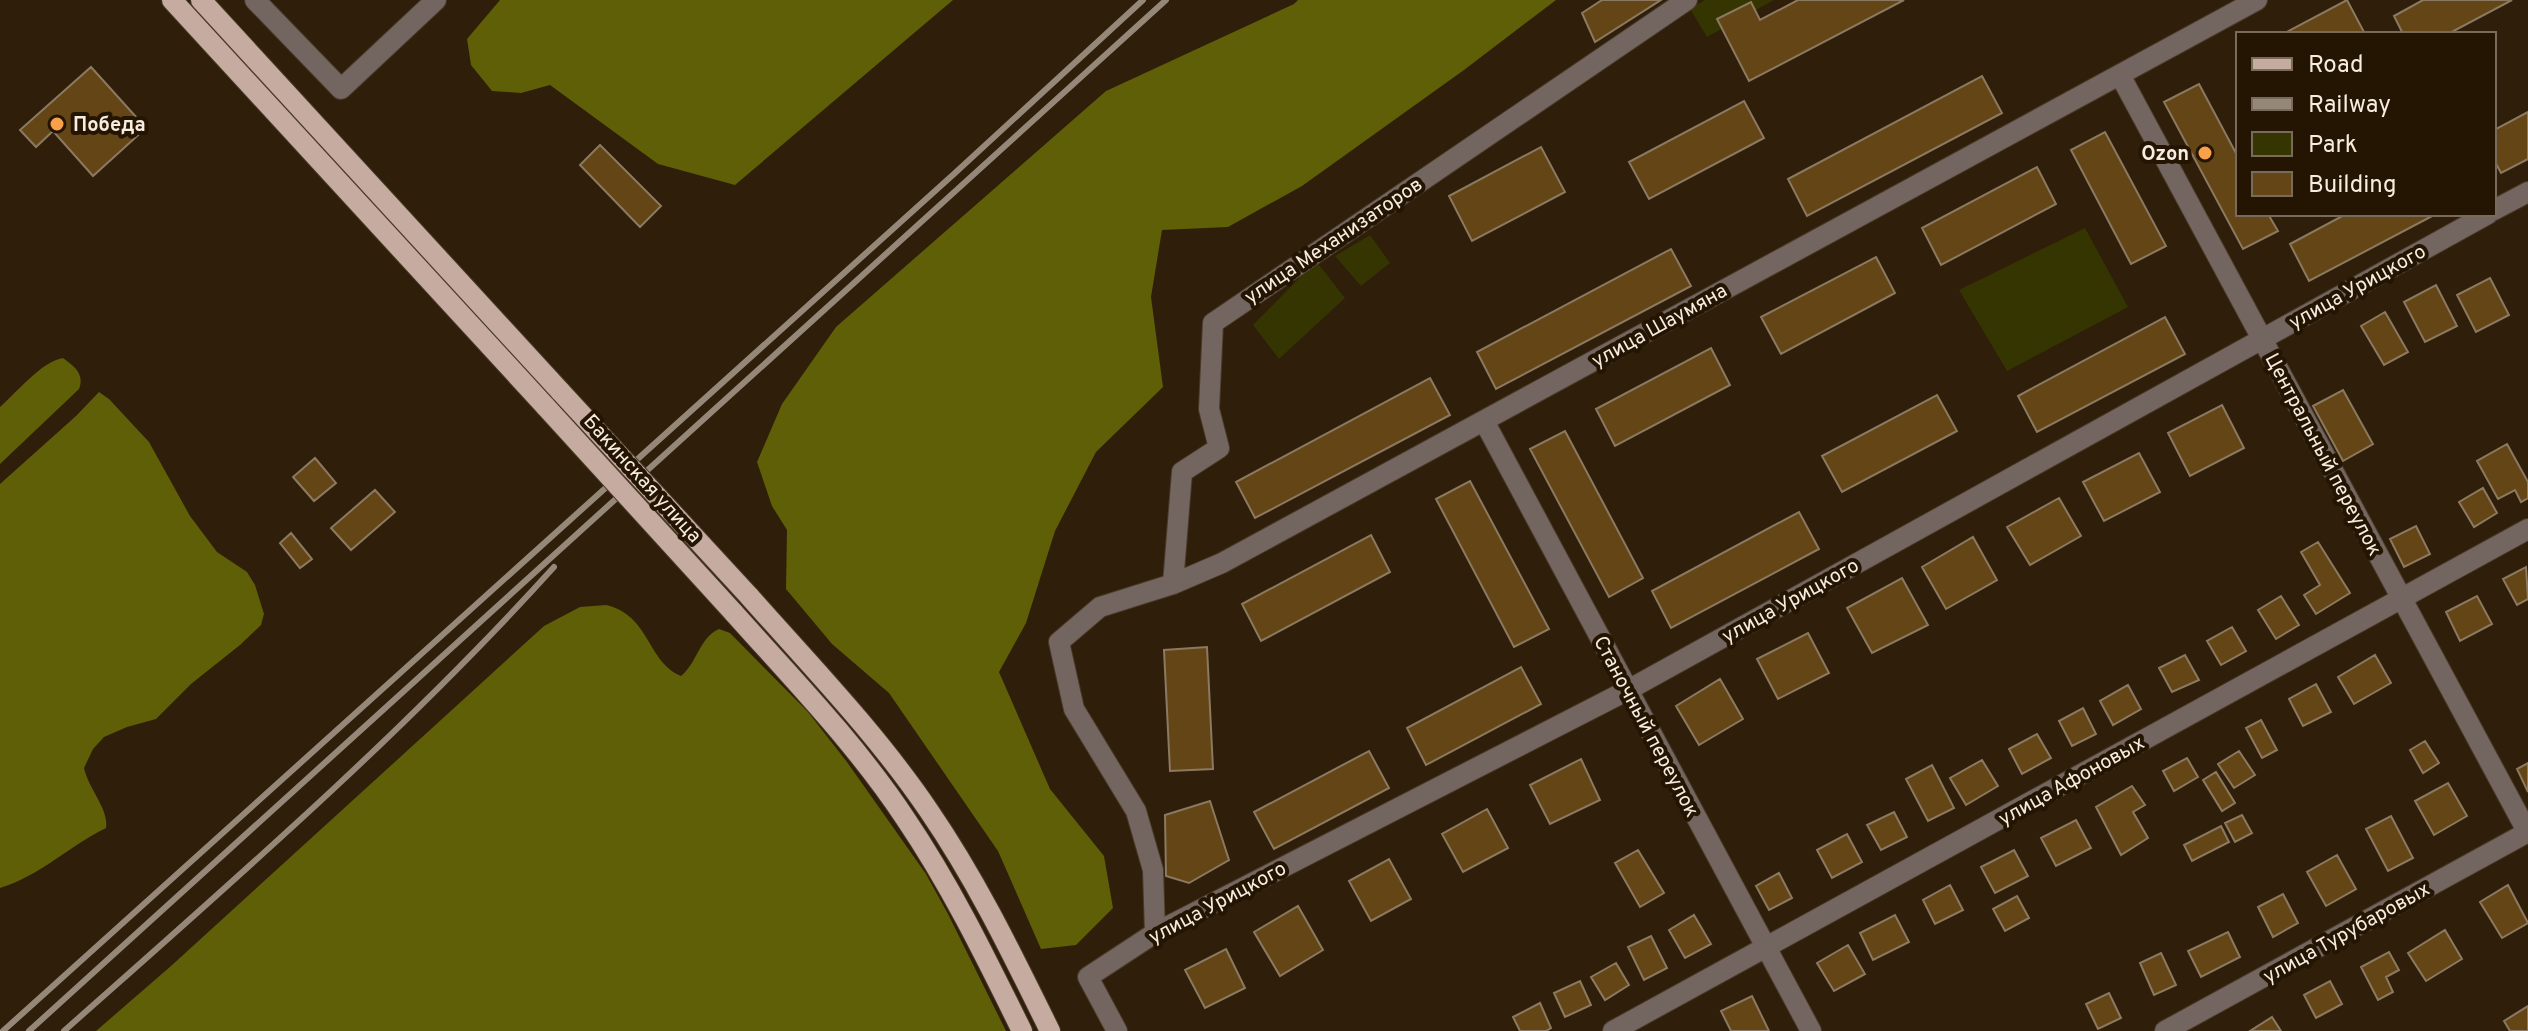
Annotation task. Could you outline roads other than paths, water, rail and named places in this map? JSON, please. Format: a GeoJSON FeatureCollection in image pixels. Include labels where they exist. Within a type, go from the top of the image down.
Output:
{"type":"FeatureCollection","features":[{"type":"Feature","properties":{"kind":"main road","name":"Бакинская улица"},"geometry":{"type":"LineString","coordinates":[[172,0],[733,612],[845,739],[904,815],[959,904],[1022,1031]]}},
{"type":"Feature","properties":{"kind":"main road","name":"Бакинская улица"},"geometry":{"type":"LineString","coordinates":[[201,0],[830,687],[928,810],[984,899],[1050,1031]]}},
{"type":"Feature","properties":{"kind":"street"},"geometry":{"type":"LineString","coordinates":[[255,0],[341,89],[436,0]]}},
{"type":"Feature","properties":{"kind":"street","name":"улица Механизаторов"},"geometry":{"type":"LineString","coordinates":[[1173,584],[1182,472],[1219,448],[1209,409],[1213,323],[1687,0]]}},
{"type":"Feature","properties":{"kind":"street","name":"улица Шаумяна"},"geometry":{"type":"LineString","coordinates":[[1155,933],[1153,870],[1136,811],[1074,709],[1059,642],[1100,607],[1173,584],[1222,563],[2257,0]]}},
{"type":"Feature","properties":{"kind":"street","name":"Центральный переулок"},"geometry":{"type":"LineString","coordinates":[[2120,75],[2528,833]]}},
{"type":"Feature","properties":{"kind":"street"},"geometry":{"type":"LineString","coordinates":[[2496,209],[2528,192]]}},
{"type":"Feature","properties":{"kind":"street","name":"улица Урицкого"},"geometry":{"type":"LineString","coordinates":[[1117,1031],[1088,977],[1155,933],[1628,690],[2484,216]]}},
{"type":"Feature","properties":{"kind":"street","name":"Станочный переулок"},"geometry":{"type":"LineString","coordinates":[[1484,421],[1811,1031]]}},
{"type":"Feature","properties":{"kind":"street","name":"улица Афоновых"},"geometry":{"type":"LineString","coordinates":[[1613,1031],[2528,529]]}},
{"type":"Feature","properties":{"kind":"street","name":"улица Турубаровых"},"geometry":{"type":"LineString","coordinates":[[2165,1031],[2528,833]]}},
{"type":"Feature","properties":{"kind":"railway"},"geometry":{"type":"LineString","coordinates":[[3,1031],[1143,0]]}},
{"type":"Feature","properties":{"kind":"railway"},"geometry":{"type":"LineString","coordinates":[[29,1031],[1166,0]]}},
{"type":"Feature","properties":{"kind":"railway"},"geometry":{"type":"LineString","coordinates":[[64,1031],[377,748],[554,567]]}},
{"type":"Feature","properties":{"kind":"place","name":"Победа"},"geometry":{"type":"Point","coordinates":[57,124]}},
{"type":"Feature","properties":{"kind":"place","name":"Ozon"},"geometry":{"type":"Point","coordinates":[2205,153]}}]}
